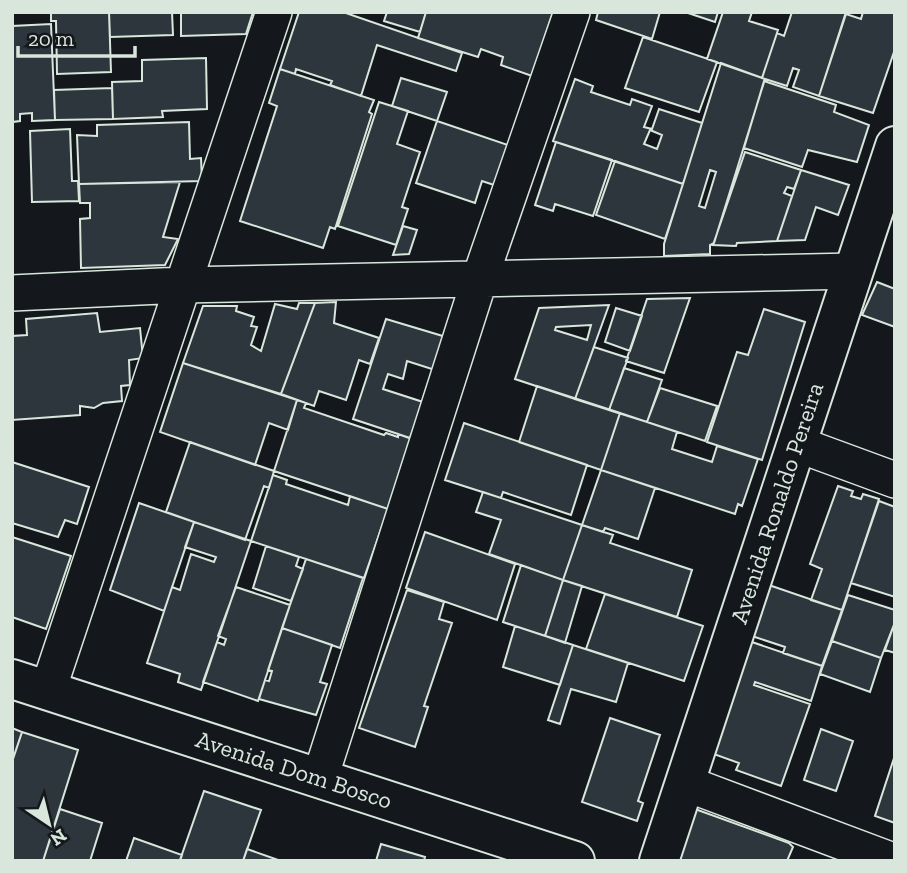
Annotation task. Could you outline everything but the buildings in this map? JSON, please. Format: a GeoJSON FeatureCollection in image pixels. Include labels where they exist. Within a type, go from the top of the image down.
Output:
{"type":"FeatureCollection","features":[{"type":"Feature","properties":{"kind":"street"},"geometry":{"type":"LineString","coordinates":[[30,684],[182,285],[274,12]]}},
{"type":"Feature","properties":{"kind":"street"},"geometry":{"type":"LineString","coordinates":[[320,778],[480,278],[572,12]]}},
{"type":"Feature","properties":{"kind":"street","name":"Avenida Ronaldo Pereira"},"geometry":{"type":"LineString","coordinates":[[659,861],[895,146]]}},
{"type":"Feature","properties":{"kind":"street"},"geometry":{"type":"LineString","coordinates":[[12,293],[182,285],[853,271]]}},
{"type":"Feature","properties":{"kind":"street"},"geometry":{"type":"LineString","coordinates":[[797,444],[895,480]]}},
{"type":"Feature","properties":{"kind":"street","name":"Avenida Dom Bosco"},"geometry":{"type":"LineString","coordinates":[[30,684],[575,861]]}},
{"type":"Feature","properties":{"kind":"street"},"geometry":{"type":"LineString","coordinates":[[685,783],[894,861]]}}]}
